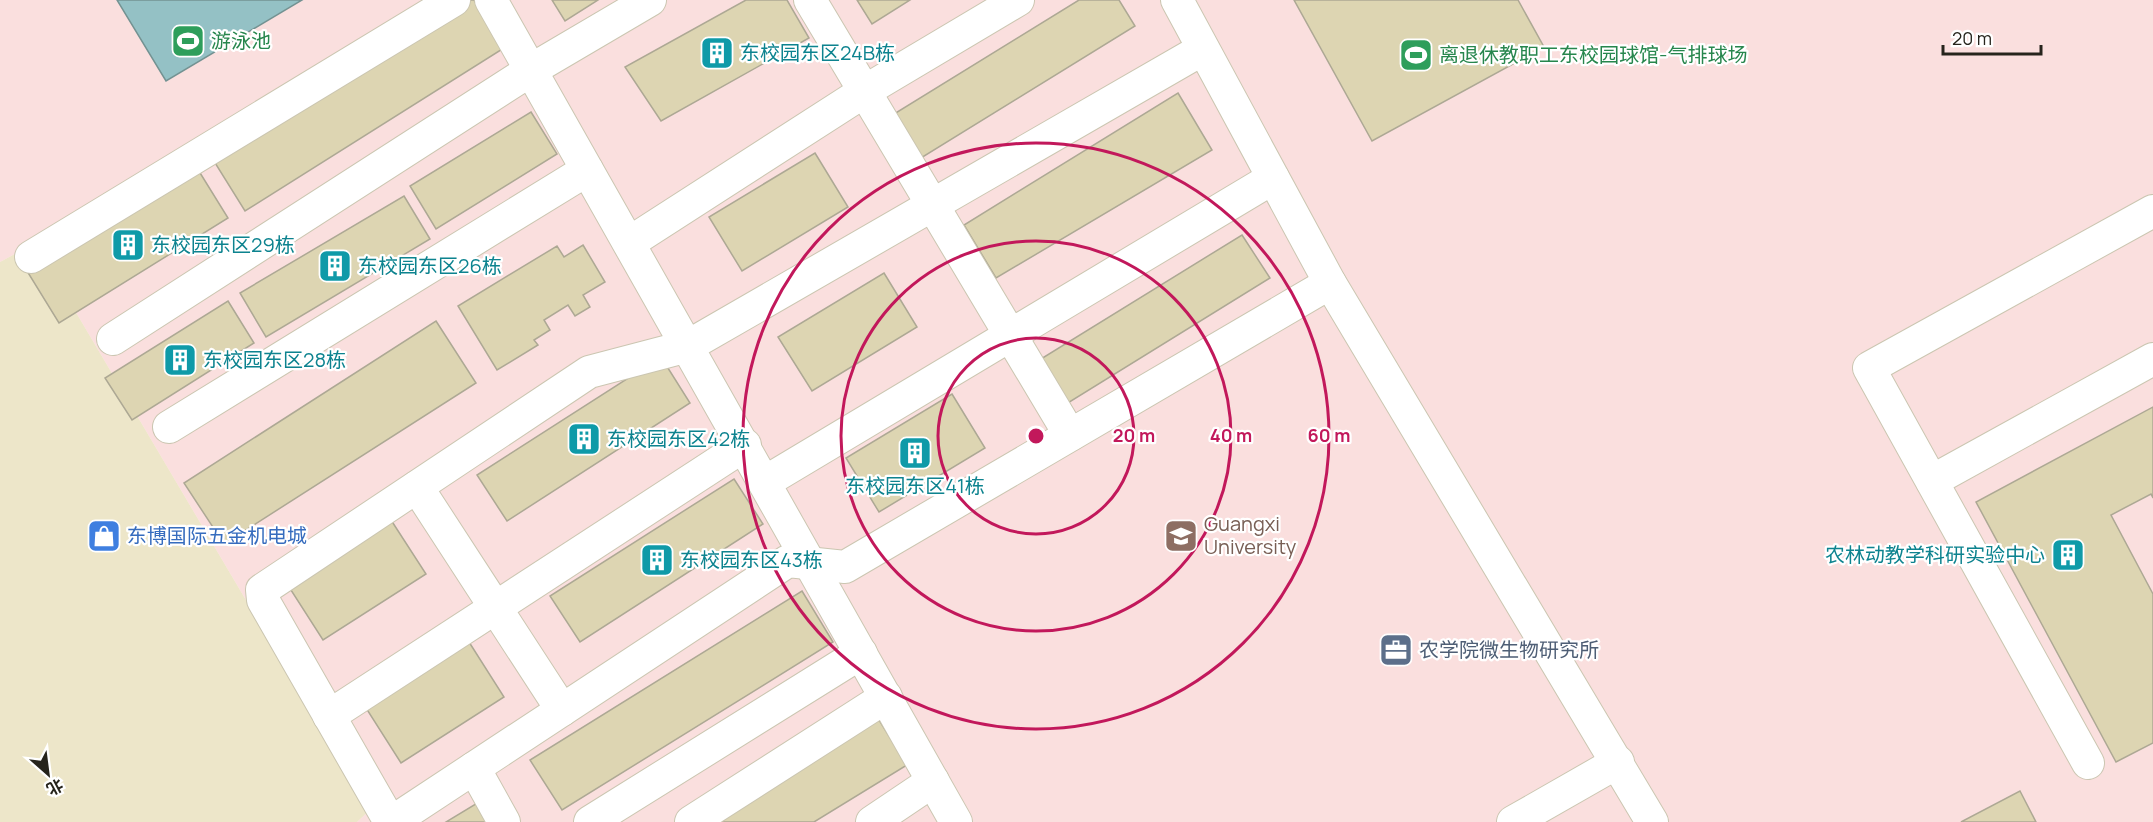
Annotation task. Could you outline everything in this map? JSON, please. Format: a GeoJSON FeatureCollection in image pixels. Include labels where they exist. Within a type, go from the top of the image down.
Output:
{"type":"FeatureCollection","features":[{"type":"Feature","properties":{"kind":"street"},"geometry":{"type":"LineString","coordinates":[[32,257],[454,0]]}},
{"type":"Feature","properties":{"kind":"street"},"geometry":{"type":"LineString","coordinates":[[491,0],[956,822]]}},
{"type":"Feature","properties":{"kind":"street"},"geometry":{"type":"LineString","coordinates":[[113,339],[531,70],[650,0]]}},
{"type":"Feature","properties":{"kind":"street"},"geometry":{"type":"LineString","coordinates":[[810,0],[1070,435]]}},
{"type":"Feature","properties":{"kind":"street"},"geometry":{"type":"LineString","coordinates":[[629,243],[865,91],[1018,0]]}},
{"type":"Feature","properties":{"kind":"street"},"geometry":{"type":"LineString","coordinates":[[1177,0],[1330,283],[1653,822]]}},
{"type":"Feature","properties":{"kind":"street"},"geometry":{"type":"LineString","coordinates":[[1203,49],[688,346],[589,372],[262,590],[263,600],[391,822],[788,561],[845,567],[1330,283]]}},
{"type":"Feature","properties":{"kind":"street"},"geometry":{"type":"LineString","coordinates":[[169,428],[587,170]]}},
{"type":"Feature","properties":{"kind":"street"},"geometry":{"type":"LineString","coordinates":[[765,482],[1273,178]]}},
{"type":"Feature","properties":{"kind":"street"},"geometry":{"type":"LineString","coordinates":[[2088,764],[1869,368],[2153,211]]}},
{"type":"Feature","properties":{"kind":"street"},"geometry":{"type":"LineString","coordinates":[[1932,481],[2153,359]]}},
{"type":"Feature","properties":{"kind":"street"},"geometry":{"type":"LineString","coordinates":[[329,716],[745,446]]}},
{"type":"Feature","properties":{"kind":"street"},"geometry":{"type":"LineString","coordinates":[[417,488],[562,710]]}},
{"type":"Feature","properties":{"kind":"street"},"geometry":{"type":"LineString","coordinates":[[590,822],[861,653]]}},
{"type":"Feature","properties":{"kind":"street"},"geometry":{"type":"LineString","coordinates":[[691,822],[886,697]]}},
{"type":"Feature","properties":{"kind":"street"},"geometry":{"type":"LineString","coordinates":[[1514,822],[1618,762]]}},
{"type":"Feature","properties":{"kind":"street"},"geometry":{"type":"LineString","coordinates":[[474,768],[504,822]]}},
{"type":"Feature","properties":{"kind":"street"},"geometry":{"type":"LineString","coordinates":[[872,822],[933,781]]}},
{"type":"Feature","properties":{"kind":"shaded area","name":"Guangxi University"},"geometry":{"type":"Polygon","coordinates":[[[0,0],[2153,0],[2153,822],[357,822],[370,810],[35,243],[0,262],[0,0]]]}},
{"type":"Feature","properties":{"kind":"shaded area","name":"东博国际五金机电城"},"geometry":{"type":"Polygon","coordinates":[[[35,243],[370,810],[357,822],[0,822],[0,262],[35,243]]]}},
{"type":"Feature","properties":{"kind":"water","name":"游泳池"},"geometry":{"type":"Polygon","coordinates":[[[117,0],[302,0],[166,81],[117,0]]]}},
{"type":"Feature","properties":{"kind":"building"},"geometry":{"type":"Polygon","coordinates":[[[465,0],[474,0],[504,48],[245,211],[212,158],[465,0]]]}},
{"type":"Feature","properties":{"kind":"building"},"geometry":{"type":"Polygon","coordinates":[[[552,0],[598,0],[565,21],[552,0]]]}},
{"type":"Feature","properties":{"kind":"building","name":"东校园东区24B栋"},"geometry":{"type":"Polygon","coordinates":[[[746,0],[787,0],[809,38],[661,121],[625,67],[746,0]]]}},
{"type":"Feature","properties":{"kind":"building"},"geometry":{"type":"Polygon","coordinates":[[[857,0],[910,0],[872,24],[857,0]]]}},
{"type":"Feature","properties":{"kind":"building"},"geometry":{"type":"Polygon","coordinates":[[[1079,0],[1119,0],[1135,26],[921,158],[894,114],[1079,0]]]}},
{"type":"Feature","properties":{"kind":"building"},"geometry":{"type":"Polygon","coordinates":[[[1294,0],[1518,0],[1544,47],[1372,141],[1294,0]]]}},
{"type":"Feature","properties":{"kind":"building"},"geometry":{"type":"Polygon","coordinates":[[[1178,93],[1212,150],[996,278],[964,225],[1178,93]]]}},
{"type":"Feature","properties":{"kind":"building"},"geometry":{"type":"Polygon","coordinates":[[[531,112],[557,154],[436,229],[410,186],[531,112]]]}},
{"type":"Feature","properties":{"kind":"building"},"geometry":{"type":"Polygon","coordinates":[[[815,153],[848,207],[742,271],[709,217],[815,153]]]}},
{"type":"Feature","properties":{"kind":"building","name":"东校园东区29栋"},"geometry":{"type":"Polygon","coordinates":[[[197,168],[228,218],[59,323],[27,271],[197,168]]]}},
{"type":"Feature","properties":{"kind":"building","name":"东校园东区26栋"},"geometry":{"type":"Polygon","coordinates":[[[404,196],[430,239],[266,337],[240,293],[404,196]]]}},
{"type":"Feature","properties":{"kind":"building"},"geometry":{"type":"Polygon","coordinates":[[[1242,235],[1270,278],[1063,406],[1036,362],[1242,235]]]}},
{"type":"Feature","properties":{"kind":"building"},"geometry":{"type":"Polygon","coordinates":[[[583,245],[605,282],[583,295],[590,307],[575,316],[568,305],[544,320],[550,330],[534,340],[538,345],[497,370],[458,306],[557,246],[564,257],[583,245]]]}},
{"type":"Feature","properties":{"kind":"building"},"geometry":{"type":"Polygon","coordinates":[[[884,273],[917,327],[812,391],[778,337],[884,273]]]}},
{"type":"Feature","properties":{"kind":"building","name":"东校园东区28栋"},"geometry":{"type":"Polygon","coordinates":[[[228,301],[254,343],[132,420],[105,378],[228,301]]]}},
{"type":"Feature","properties":{"kind":"building"},"geometry":{"type":"Polygon","coordinates":[[[436,321],[476,383],[224,544],[184,483],[436,321]]]}},
{"type":"Feature","properties":{"kind":"building","name":"东校园东区42栋"},"geometry":{"type":"Polygon","coordinates":[[[661,357],[690,403],[507,521],[477,475],[661,357]]]}},
{"type":"Feature","properties":{"kind":"building","name":"东校园东区41栋"},"geometry":{"type":"Polygon","coordinates":[[[952,394],[985,448],[879,512],[846,458],[952,394]]]}},
{"type":"Feature","properties":{"kind":"building","name":"农林动教学科研实验中心"},"geometry":{"type":"Polygon","coordinates":[[[2153,407],[2153,498],[2151,494],[2111,515],[2153,594],[2153,743],[2116,762],[1976,502],[2153,407]]]}},
{"type":"Feature","properties":{"kind":"building","name":"东校园东区43栋"},"geometry":{"type":"Polygon","coordinates":[[[734,479],[763,524],[580,642],[550,596],[734,479]]]}},
{"type":"Feature","properties":{"kind":"building"},"geometry":{"type":"Polygon","coordinates":[[[391,520],[426,574],[323,640],[289,587],[391,520]]]}},
{"type":"Feature","properties":{"kind":"building"},"geometry":{"type":"Polygon","coordinates":[[[802,591],[833,642],[562,810],[530,760],[802,591]]]}},
{"type":"Feature","properties":{"kind":"building"},"geometry":{"type":"Polygon","coordinates":[[[469,642],[504,697],[401,763],[366,708],[469,642]]]}},
{"type":"Feature","properties":{"kind":"building"},"geometry":{"type":"Polygon","coordinates":[[[876,715],[907,765],[814,822],[704,822],[876,715]]]}},
{"type":"Feature","properties":{"kind":"building"},"geometry":{"type":"Polygon","coordinates":[[[2020,791],[2036,822],[1961,822],[2020,791]]]}},
{"type":"Feature","properties":{"kind":"building"},"geometry":{"type":"Polygon","coordinates":[[[479,802],[491,822],[446,822],[479,802]]]}},
{"type":"Feature","properties":{"kind":"place","name":"游泳池"},"geometry":{"type":"Point","coordinates":[188,41]}},
{"type":"Feature","properties":{"kind":"place","name":"东校园东区24B栋"},"geometry":{"type":"Point","coordinates":[717,53]}},
{"type":"Feature","properties":{"kind":"place","name":"离退休教职工东校园球馆-气排球场"},"geometry":{"type":"Point","coordinates":[1416,55]}},
{"type":"Feature","properties":{"kind":"place","name":"东校园东区29栋"},"geometry":{"type":"Point","coordinates":[128,245]}},
{"type":"Feature","properties":{"kind":"place","name":"东校园东区26栋"},"geometry":{"type":"Point","coordinates":[335,266]}},
{"type":"Feature","properties":{"kind":"place","name":"东校园东区28栋"},"geometry":{"type":"Point","coordinates":[180,360]}},
{"type":"Feature","properties":{"kind":"place","name":"东校园东区42栋"},"geometry":{"type":"Point","coordinates":[584,439]}},
{"type":"Feature","properties":{"kind":"place","name":"东校园东区41栋"},"geometry":{"type":"Point","coordinates":[915,453]}},
{"type":"Feature","properties":{"kind":"place","name":"东博国际五金机电城"},"geometry":{"type":"Point","coordinates":[104,536]}},
{"type":"Feature","properties":{"kind":"place","name":"Guangxi University"},"geometry":{"type":"Point","coordinates":[1181,536]}},
{"type":"Feature","properties":{"kind":"place","name":"农林动教学科研实验中心"},"geometry":{"type":"Point","coordinates":[2068,555]}},
{"type":"Feature","properties":{"kind":"place","name":"东校园东区43栋"},"geometry":{"type":"Point","coordinates":[657,560]}},
{"type":"Feature","properties":{"kind":"place","name":"农学院微生物研究所"},"geometry":{"type":"Point","coordinates":[1396,650]}}]}
